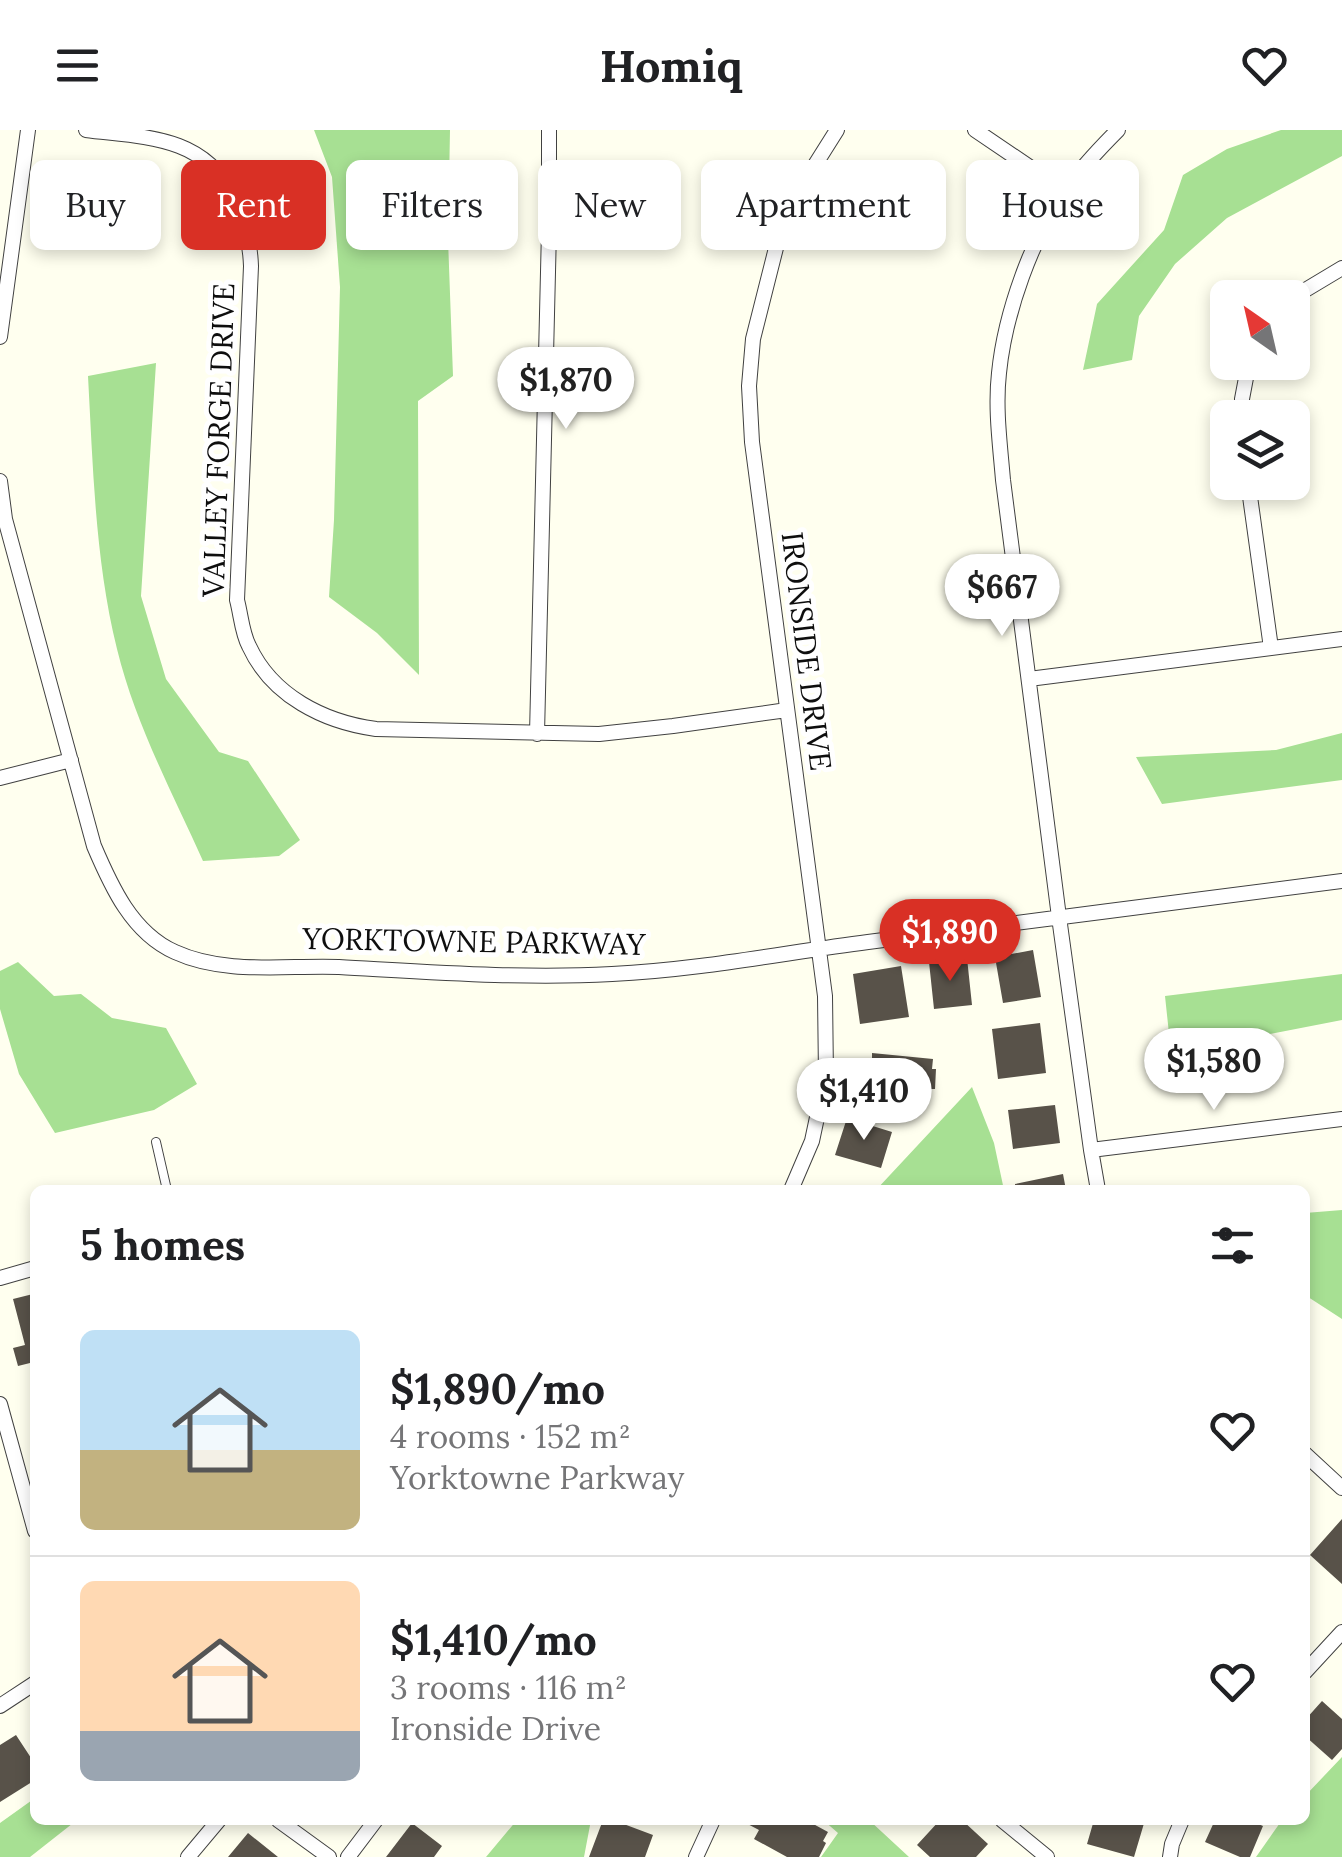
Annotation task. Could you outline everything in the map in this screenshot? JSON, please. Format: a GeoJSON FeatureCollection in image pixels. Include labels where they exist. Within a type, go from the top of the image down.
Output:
{"type":"FeatureCollection","features":[{"type":"Feature","properties":{"kind":"street"},"geometry":{"type":"LineString","coordinates":[[0,338],[28,130]]}},
{"type":"Feature","properties":{"kind":"street","name":"VALLEY FORGE DRIVE"},"geometry":{"type":"LineString","coordinates":[[86,130],[181,147],[219,174],[233,192],[244,218],[250,239],[250,266],[237,600],[248,644],[276,685],[321,715],[349,726],[376,729],[599,734],[787,710]]}},
{"type":"Feature","properties":{"kind":"street"},"geometry":{"type":"LineString","coordinates":[[537,734],[549,130]]}},
{"type":"Feature","properties":{"kind":"street","name":"IRONSIDE DRIVE"},"geometry":{"type":"LineString","coordinates":[[793,1185],[812,1141],[826,1076],[825,996],[752,442],[750,386],[753,339],[782,228],[803,184],[837,130]]}},
{"type":"Feature","properties":{"kind":"street"},"geometry":{"type":"LineString","coordinates":[[975,130],[1019,160]]}},
{"type":"Feature","properties":{"kind":"street"},"geometry":{"type":"LineString","coordinates":[[1089,160],[1118,130]]}},
{"type":"Feature","properties":{"kind":"street"},"geometry":{"type":"LineString","coordinates":[[1034,250],[1009,317],[999,372],[998,411],[1058,917],[1097,1185]]}},
{"type":"Feature","properties":{"kind":"street"},"geometry":{"type":"LineString","coordinates":[[1310,287],[1342,268]]}},
{"type":"Feature","properties":{"kind":"street","name":"YORKTOWNE PARKWAY"},"geometry":{"type":"LineString","coordinates":[[0,481],[5,519],[94,846],[126,910],[157,942],[203,962],[480,974],[610,974],[690,968],[1342,881]]}},
{"type":"Feature","properties":{"kind":"street"},"geometry":{"type":"LineString","coordinates":[[1250,500],[1271,648]]}},
{"type":"Feature","properties":{"kind":"street"},"geometry":{"type":"LineString","coordinates":[[1028,679],[1342,639]]}},
{"type":"Feature","properties":{"kind":"street"},"geometry":{"type":"LineString","coordinates":[[0,778],[71,760]]}},
{"type":"Feature","properties":{"kind":"street"},"geometry":{"type":"LineString","coordinates":[[1091,1150],[1342,1119]]}},
{"type":"Feature","properties":{"kind":"street"},"geometry":{"type":"LineString","coordinates":[[0,1278],[30,1269]]}},
{"type":"Feature","properties":{"kind":"street"},"geometry":{"type":"LineString","coordinates":[[0,1404],[30,1513]]}},
{"type":"Feature","properties":{"kind":"street"},"geometry":{"type":"LineString","coordinates":[[1310,1459],[1342,1488]]}},
{"type":"Feature","properties":{"kind":"street"},"geometry":{"type":"LineString","coordinates":[[1310,1667],[1342,1632]]}},
{"type":"Feature","properties":{"kind":"street"},"geometry":{"type":"LineString","coordinates":[[0,1706],[30,1686]]}},
{"type":"Feature","properties":{"kind":"street"},"geometry":{"type":"LineString","coordinates":[[188,1857],[215,1825]]}},
{"type":"Feature","properties":{"kind":"street"},"geometry":{"type":"LineString","coordinates":[[285,1825],[329,1857]]}},
{"type":"Feature","properties":{"kind":"street"},"geometry":{"type":"LineString","coordinates":[[348,1857],[372,1825]]}},
{"type":"Feature","properties":{"kind":"street"},"geometry":{"type":"LineString","coordinates":[[696,1857],[711,1825]]}},
{"type":"Feature","properties":{"kind":"street"},"geometry":{"type":"LineString","coordinates":[[1008,1825],[1047,1857]]}},
{"type":"Feature","properties":{"kind":"street"},"geometry":{"type":"LineString","coordinates":[[1170,1857],[1180,1825]]}},
{"type":"Feature","properties":{"kind":"lane"},"geometry":{"type":"LineString","coordinates":[[156,1142],[166,1185]]}},
{"type":"Feature","properties":{"kind":"green space"},"geometry":{"type":"Polygon","coordinates":[[[314,130],[450,130],[449,160],[346,160],[346,250],[448,250],[453,376],[418,401],[419,675],[377,633],[329,597],[340,287],[332,177],[314,130]]]}},
{"type":"Feature","properties":{"kind":"green space"},"geometry":{"type":"Polygon","coordinates":[[[1281,130],[1342,130],[1342,156],[1227,218],[1175,264],[1139,316],[1132,360],[1083,370],[1097,304],[1164,230],[1183,175],[1227,149],[1281,130]]]}},
{"type":"Feature","properties":{"kind":"green space"},"geometry":{"type":"Polygon","coordinates":[[[156,363],[141,596],[166,679],[219,752],[248,761],[300,840],[279,856],[203,861],[144,730],[117,649],[99,548],[88,376],[156,363]]]}},
{"type":"Feature","properties":{"kind":"green space"},"geometry":{"type":"Polygon","coordinates":[[[1342,733],[1342,780],[1162,804],[1136,757],[1276,750],[1342,733]]]}},
{"type":"Feature","properties":{"kind":"green space"},"geometry":{"type":"Polygon","coordinates":[[[18,962],[54,996],[81,994],[112,1018],[166,1028],[197,1084],[154,1110],[55,1133],[19,1074],[0,1009],[0,971],[18,962]]]}},
{"type":"Feature","properties":{"kind":"green space"},"geometry":{"type":"Polygon","coordinates":[[[1342,974],[1342,1020],[1254,1037],[1170,1043],[1165,996],[1342,974]]]}},
{"type":"Feature","properties":{"kind":"green space"},"geometry":{"type":"Polygon","coordinates":[[[972,1087],[994,1143],[1003,1185],[881,1185],[972,1087]]]}},
{"type":"Feature","properties":{"kind":"green space"},"geometry":{"type":"Polygon","coordinates":[[[1342,1210],[1342,1319],[1310,1298],[1310,1213],[1342,1210]]]}},
{"type":"Feature","properties":{"kind":"green space"},"geometry":{"type":"Polygon","coordinates":[[[1342,1757],[1342,1857],[1256,1857],[1278,1825],[1310,1825],[1310,1791],[1342,1757]]]}},
{"type":"Feature","properties":{"kind":"green space"},"geometry":{"type":"Polygon","coordinates":[[[30,1802],[30,1825],[71,1825],[30,1857],[0,1857],[0,1823],[30,1802]]]}},
{"type":"Feature","properties":{"kind":"green space"},"geometry":{"type":"Polygon","coordinates":[[[513,1825],[590,1825],[584,1857],[486,1857],[513,1825]]]}},
{"type":"Feature","properties":{"kind":"green space"},"geometry":{"type":"Polygon","coordinates":[[[829,1825],[874,1825],[909,1857],[821,1857],[838,1833],[829,1825]]]}},
{"type":"Feature","properties":{"kind":"building"},"geometry":{"type":"Polygon","coordinates":[[[1033,950],[1041,997],[1003,1003],[995,957],[1033,950]]]}},
{"type":"Feature","properties":{"kind":"building"},"geometry":{"type":"Polygon","coordinates":[[[967,958],[972,1005],[934,1009],[929,962],[967,958]]]}},
{"type":"Feature","properties":{"kind":"building"},"geometry":{"type":"Polygon","coordinates":[[[901,966],[909,1017],[860,1024],[853,974],[901,966]]]}},
{"type":"Feature","properties":{"kind":"building"},"geometry":{"type":"Polygon","coordinates":[[[1040,1023],[1046,1073],[998,1079],[992,1029],[1040,1023]]]}},
{"type":"Feature","properties":{"kind":"building"},"geometry":{"type":"Polygon","coordinates":[[[872,1053],[933,1059],[935,1089],[930,1089],[929,1100],[868,1094],[867,1062],[872,1062],[872,1053]]]}},
{"type":"Feature","properties":{"kind":"building"},"geometry":{"type":"Polygon","coordinates":[[[1055,1105],[1060,1143],[1013,1149],[1008,1110],[1055,1105]]]}},
{"type":"Feature","properties":{"kind":"building"},"geometry":{"type":"Polygon","coordinates":[[[847,1118],[892,1132],[881,1168],[835,1155],[847,1118]]]}},
{"type":"Feature","properties":{"kind":"building"},"geometry":{"type":"Polygon","coordinates":[[[1063,1174],[1065,1185],[1015,1185],[1063,1174]]]}},
{"type":"Feature","properties":{"kind":"building"},"geometry":{"type":"Polygon","coordinates":[[[30,1295],[30,1363],[18,1366],[13,1348],[25,1345],[13,1299],[30,1295]]]}},
{"type":"Feature","properties":{"kind":"building"},"geometry":{"type":"Polygon","coordinates":[[[1342,1519],[1342,1584],[1310,1555],[1342,1519]]]}},
{"type":"Feature","properties":{"kind":"building"},"geometry":{"type":"Polygon","coordinates":[[[1322,1701],[1342,1719],[1342,1749],[1332,1760],[1310,1740],[1310,1714],[1322,1701]]]}},
{"type":"Feature","properties":{"kind":"building"},"geometry":{"type":"Polygon","coordinates":[[[16,1735],[30,1756],[30,1783],[0,1802],[0,1745],[16,1735]]]}},
{"type":"Feature","properties":{"kind":"building"},"geometry":{"type":"Polygon","coordinates":[[[410,1825],[442,1846],[434,1857],[386,1857],[410,1825]]]}},
{"type":"Feature","properties":{"kind":"building"},"geometry":{"type":"Polygon","coordinates":[[[601,1825],[626,1825],[653,1835],[645,1857],[589,1857],[601,1825]]]}},
{"type":"Feature","properties":{"kind":"building"},"geometry":{"type":"Polygon","coordinates":[[[750,1825],[815,1825],[828,1832],[819,1857],[787,1857],[754,1839],[759,1830],[750,1825]]]}},
{"type":"Feature","properties":{"kind":"building"},"geometry":{"type":"Polygon","coordinates":[[[935,1825],[967,1825],[988,1844],[976,1857],[930,1857],[917,1845],[935,1825]]]}},
{"type":"Feature","properties":{"kind":"building"},"geometry":{"type":"Polygon","coordinates":[[[1093,1825],[1144,1825],[1134,1857],[1087,1844],[1093,1825]]]}},
{"type":"Feature","properties":{"kind":"building"},"geometry":{"type":"Polygon","coordinates":[[[1213,1825],[1263,1826],[1250,1857],[1240,1857],[1205,1842],[1213,1825]]]}},
{"type":"Feature","properties":{"kind":"building"},"geometry":{"type":"Polygon","coordinates":[[[248,1833],[278,1857],[228,1857],[248,1833]]]}}]}
